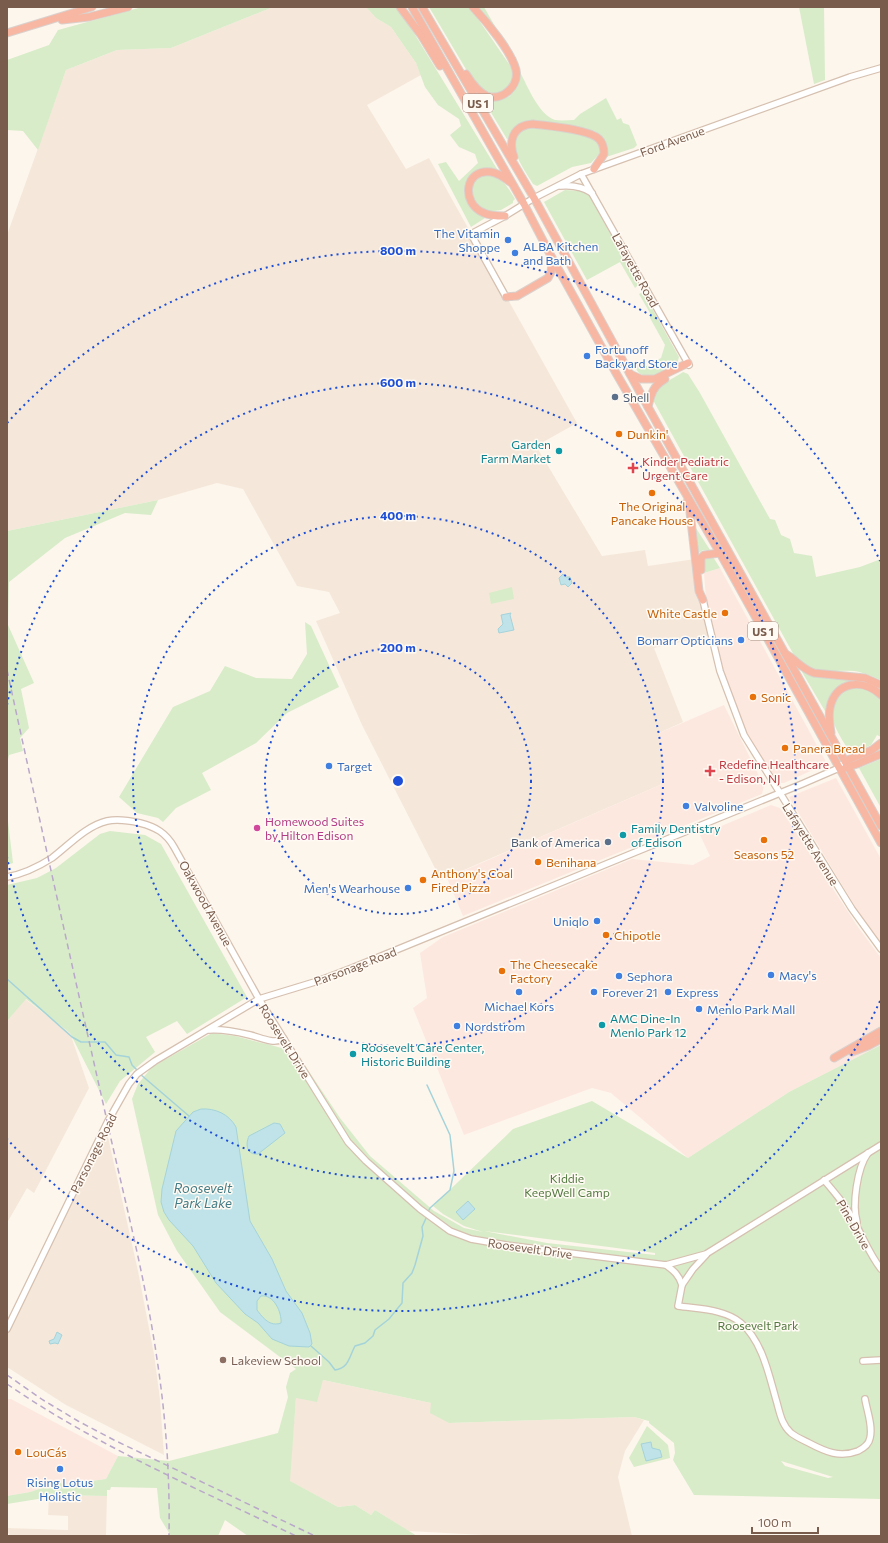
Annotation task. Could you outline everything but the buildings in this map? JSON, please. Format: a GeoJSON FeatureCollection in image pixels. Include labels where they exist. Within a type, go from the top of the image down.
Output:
{"type":"FeatureCollection","features":[{"type":"Feature","properties":{"kind":"highway"},"geometry":{"type":"LineString","coordinates":[[7,33],[92,7]]}},
{"type":"Feature","properties":{"kind":"highway"},"geometry":{"type":"LineString","coordinates":[[46,21],[89,17],[128,7]]}},
{"type":"Feature","properties":{"kind":"highway"},"geometry":{"type":"LineString","coordinates":[[400,7],[421,35],[480,129]]}},
{"type":"Feature","properties":{"kind":"highway","name":"US 1"},"geometry":{"type":"LineString","coordinates":[[412,7],[720,553],[881,843]]}},
{"type":"Feature","properties":{"kind":"highway","name":"US 1"},"geometry":{"type":"LineString","coordinates":[[422,7],[534,198],[648,407],[881,826]]}},
{"type":"Feature","properties":{"kind":"highway"},"geometry":{"type":"LineString","coordinates":[[433,27],[467,77],[478,90],[488,96],[494,97],[506,93],[517,78],[514,65],[494,33],[474,7]]}},
{"type":"Feature","properties":{"kind":"highway"},"geometry":{"type":"LineString","coordinates":[[519,172],[511,148],[511,141],[516,131],[526,124],[584,132],[596,137],[602,144],[604,154],[594,169]]}},
{"type":"Feature","properties":{"kind":"highway"},"geometry":{"type":"LineString","coordinates":[[505,216],[488,214],[474,207],[468,195],[469,186],[478,174],[488,172],[493,172],[512,183]]}},
{"type":"Feature","properties":{"kind":"highway"},"geometry":{"type":"LineString","coordinates":[[506,297],[517,296],[548,278],[551,272],[552,264],[550,254]]}},
{"type":"Feature","properties":{"kind":"highway"},"geometry":{"type":"LineString","coordinates":[[630,374],[641,379],[655,379],[689,364]]}},
{"type":"Feature","properties":{"kind":"highway"},"geometry":{"type":"LineString","coordinates":[[648,407],[652,389],[658,383],[689,364]]}},
{"type":"Feature","properties":{"kind":"highway"},"geometry":{"type":"LineString","coordinates":[[686,494],[690,512],[699,591],[703,600]]}},
{"type":"Feature","properties":{"kind":"highway"},"geometry":{"type":"LineString","coordinates":[[703,600],[701,558],[707,553],[720,553]]}},
{"type":"Feature","properties":{"kind":"highway"},"geometry":{"type":"LineString","coordinates":[[785,653],[794,658],[803,668],[814,673],[865,678],[881,685]]}},
{"type":"Feature","properties":{"kind":"highway"},"geometry":{"type":"LineString","coordinates":[[832,738],[829,709],[832,700],[838,691],[849,685],[861,684],[871,687],[881,695]]}},
{"type":"Feature","properties":{"kind":"highway"},"geometry":{"type":"LineString","coordinates":[[839,768],[872,750],[881,743]]}},
{"type":"Feature","properties":{"kind":"highway"},"geometry":{"type":"LineString","coordinates":[[847,764],[881,754]]}},
{"type":"Feature","properties":{"kind":"highway"},"geometry":{"type":"LineString","coordinates":[[881,1031],[834,1058],[868,1046],[881,1039]]}},
{"type":"Feature","properties":{"kind":"street","name":"Ford Avenue"},"geometry":{"type":"LineString","coordinates":[[506,297],[471,234],[505,216],[534,198],[581,174],[850,77],[881,68]]}},
{"type":"Feature","properties":{"kind":"street","name":"Lafayette Road"},"geometry":{"type":"LineString","coordinates":[[581,174],[689,364]]}},
{"type":"Feature","properties":{"kind":"street"},"geometry":{"type":"LineString","coordinates":[[558,186],[577,186],[585,188],[594,195]]}},
{"type":"Feature","properties":{"kind":"street","name":"Lafayette Avenue"},"geometry":{"type":"LineString","coordinates":[[703,600],[716,657],[739,724],[750,746],[857,916],[881,949]]}},
{"type":"Feature","properties":{"kind":"street","name":"Parsonage Road"},"geometry":{"type":"LineString","coordinates":[[7,1329],[108,1121],[127,1088],[139,1072],[155,1060],[259,999],[346,970],[839,768]]}},
{"type":"Feature","properties":{"kind":"street","name":"Oakwood Avenue"},"geometry":{"type":"LineString","coordinates":[[7,877],[29,870],[43,863],[95,825],[108,821],[138,823],[162,831],[170,840],[259,999]]}},
{"type":"Feature","properties":{"kind":"street","name":"Roosevelt Drive"},"geometry":{"type":"LineString","coordinates":[[259,999],[343,1135],[353,1148],[430,1217],[450,1230],[471,1239],[546,1251],[666,1265],[706,1254],[881,1144]]}},
{"type":"Feature","properties":{"kind":"street"},"geometry":{"type":"LineString","coordinates":[[207,1030],[228,1031],[269,1041],[284,1039]]}},
{"type":"Feature","properties":{"kind":"street"},"geometry":{"type":"LineString","coordinates":[[859,1230],[855,1212],[857,1190],[863,1161],[870,1152]]}},
{"type":"Feature","properties":{"kind":"street","name":"Pine Drive"},"geometry":{"type":"LineString","coordinates":[[824,1180],[844,1204],[881,1269]]}},
{"type":"Feature","properties":{"kind":"street"},"geometry":{"type":"LineString","coordinates":[[706,1254],[682,1285],[678,1306],[722,1313],[743,1324],[755,1341],[760,1352],[785,1426],[797,1437],[820,1449],[834,1454],[848,1454],[861,1449],[868,1443],[871,1430],[865,1399]]}},
{"type":"Feature","properties":{"kind":"street"},"geometry":{"type":"LineString","coordinates":[[666,1265],[677,1274],[682,1285]]}},
{"type":"Feature","properties":{"kind":"street"},"geometry":{"type":"LineString","coordinates":[[863,1361],[881,1360]]}},
{"type":"Feature","properties":{"kind":"shaded area"},"geometry":{"type":"Polygon","coordinates":[[[273,7],[366,7],[376,18],[391,27],[416,63],[421,75],[367,105],[406,169],[429,158],[577,423],[536,446],[602,556],[645,550],[648,566],[695,559],[711,635],[654,648],[683,722],[659,733],[664,773],[660,785],[441,880],[362,725],[316,621],[340,613],[329,592],[297,586],[243,489],[217,483],[158,500],[7,531],[7,235],[66,70],[117,50],[171,48],[273,7]]]}},
{"type":"Feature","properties":{"kind":"shaded area"},"geometry":{"type":"Polygon","coordinates":[[[720,568],[825,760],[826,764],[784,783],[777,783],[744,730],[723,668],[706,599],[704,573],[720,568]]]}},
{"type":"Feature","properties":{"kind":"shaded area"},"geometry":{"type":"Polygon","coordinates":[[[724,705],[764,786],[762,794],[463,916],[447,878],[660,785],[664,773],[659,733],[724,705]]]}},
{"type":"Feature","properties":{"kind":"shaded area"},"geometry":{"type":"Polygon","coordinates":[[[836,778],[881,859],[881,944],[870,931],[789,797],[836,778]]]}},
{"type":"Feature","properties":{"kind":"shaded area","name":"Menlo Park Mall"},"geometry":{"type":"Polygon","coordinates":[[[771,805],[780,808],[858,927],[881,958],[881,1045],[789,1092],[688,1158],[611,1093],[592,1088],[464,1135],[413,1008],[427,998],[420,953],[443,937],[632,859],[693,865],[710,856],[700,835],[771,805]]]}},
{"type":"Feature","properties":{"kind":"shaded area"},"geometry":{"type":"Polygon","coordinates":[[[25,999],[70,1033],[89,1088],[34,1193],[27,1188],[7,1223],[7,1021],[25,999]]]}},
{"type":"Feature","properties":{"kind":"shaded area"},"geometry":{"type":"Polygon","coordinates":[[[106,1128],[138,1271],[154,1354],[160,1399],[164,1455],[66,1405],[7,1367],[7,1329],[106,1128]]]}},
{"type":"Feature","properties":{"kind":"shaded area"},"geometry":{"type":"Polygon","coordinates":[[[323,1380],[431,1403],[449,1423],[634,1417],[644,1420],[625,1451],[618,1477],[632,1536],[502,1536],[408,1531],[375,1510],[371,1515],[355,1505],[338,1507],[289,1481],[296,1398],[323,1380]]]}},
{"type":"Feature","properties":{"kind":"shaded area"},"geometry":{"type":"Polygon","coordinates":[[[7,1399],[11,1399],[118,1456],[106,1479],[63,1485],[60,1482],[30,1492],[7,1496],[7,1399]]]}},
{"type":"Feature","properties":{"kind":"shaded area"},"geometry":{"type":"Polygon","coordinates":[[[49,1495],[107,1496],[106,1535],[115,1536],[10,1536],[7,1528],[68,1530],[68,1516],[48,1515],[49,1495]]]}},
{"type":"Feature","properties":{"kind":"green space"},"geometry":{"type":"Polygon","coordinates":[[[142,7],[273,7],[171,48],[117,50],[66,70],[38,150],[23,131],[7,130],[7,60],[49,45],[58,30],[142,7]]]}},
{"type":"Feature","properties":{"kind":"green space"},"geometry":{"type":"Polygon","coordinates":[[[366,7],[395,7],[406,20],[497,169],[476,173],[465,184],[466,197],[469,205],[485,218],[471,227],[438,164],[446,162],[459,181],[478,163],[475,154],[459,147],[450,135],[461,126],[459,119],[438,105],[425,87],[416,63],[391,27],[376,18],[366,7]]]}},
{"type":"Feature","properties":{"kind":"green space"},"geometry":{"type":"Polygon","coordinates":[[[429,7],[469,7],[472,10],[513,70],[511,82],[505,89],[498,94],[484,92],[470,76],[429,7]]]}},
{"type":"Feature","properties":{"kind":"green space"},"geometry":{"type":"Polygon","coordinates":[[[477,7],[484,7],[496,28],[477,7]]]}},
{"type":"Feature","properties":{"kind":"green space"},"geometry":{"type":"Polygon","coordinates":[[[799,7],[824,7],[825,80],[814,84],[799,7]]]}},
{"type":"Feature","properties":{"kind":"green space"},"geometry":{"type":"Polygon","coordinates":[[[520,72],[539,107],[549,117],[555,120],[574,120],[580,114],[606,98],[617,120],[621,118],[623,123],[629,125],[637,145],[634,148],[606,157],[605,141],[594,131],[530,120],[523,123],[507,139],[481,96],[495,101],[510,96],[518,80],[520,72]]]}},
{"type":"Feature","properties":{"kind":"green space"},"geometry":{"type":"Polygon","coordinates":[[[532,126],[589,136],[597,142],[600,153],[591,163],[572,167],[537,186],[533,184],[523,169],[514,144],[516,136],[522,130],[532,126]]]}},
{"type":"Feature","properties":{"kind":"green space"},"geometry":{"type":"Polygon","coordinates":[[[486,175],[496,177],[504,182],[515,199],[513,203],[501,210],[487,212],[475,204],[470,196],[471,187],[477,178],[486,175]]]}},
{"type":"Feature","properties":{"kind":"green space"},"geometry":{"type":"Polygon","coordinates":[[[565,190],[581,191],[590,196],[638,285],[635,288],[620,262],[587,280],[544,202],[565,190]]]}},
{"type":"Feature","properties":{"kind":"green space"},"geometry":{"type":"Polygon","coordinates":[[[643,292],[679,357],[677,364],[654,377],[646,377],[639,373],[632,364],[634,362],[647,366],[661,358],[665,345],[639,294],[643,292]]]}},
{"type":"Feature","properties":{"kind":"green space"},"geometry":{"type":"Polygon","coordinates":[[[683,372],[688,374],[700,393],[770,519],[775,520],[781,535],[790,539],[794,553],[812,556],[816,577],[860,567],[881,559],[881,680],[864,673],[854,671],[815,670],[808,668],[795,657],[653,400],[657,390],[669,380],[683,372]]]}},
{"type":"Feature","properties":{"kind":"green space"},"geometry":{"type":"Polygon","coordinates":[[[158,500],[151,515],[125,513],[65,538],[9,582],[8,625],[34,683],[21,689],[29,728],[20,738],[23,751],[9,755],[7,763],[7,531],[158,500]]]}},
{"type":"Feature","properties":{"kind":"green space"},"geometry":{"type":"Polygon","coordinates":[[[694,525],[710,550],[703,550],[697,554],[694,525]]]}},
{"type":"Feature","properties":{"kind":"green space"},"geometry":{"type":"Polygon","coordinates":[[[706,557],[713,557],[720,568],[704,573],[703,563],[706,557]]]}},
{"type":"Feature","properties":{"kind":"green space"},"geometry":{"type":"Polygon","coordinates":[[[512,587],[514,599],[491,604],[489,593],[512,587]]]}},
{"type":"Feature","properties":{"kind":"green space"},"geometry":{"type":"Polygon","coordinates":[[[305,622],[311,626],[339,687],[287,713],[256,743],[202,773],[211,790],[176,808],[163,822],[158,818],[137,813],[119,797],[173,707],[210,691],[225,666],[256,678],[292,679],[307,654],[305,622]]]}},
{"type":"Feature","properties":{"kind":"green space"},"geometry":{"type":"Polygon","coordinates":[[[802,672],[858,681],[846,683],[825,711],[802,672]]]}},
{"type":"Feature","properties":{"kind":"green space"},"geometry":{"type":"Polygon","coordinates":[[[856,687],[866,688],[880,699],[881,737],[877,735],[871,745],[851,754],[833,721],[832,711],[835,702],[841,693],[856,687]]]}},
{"type":"Feature","properties":{"kind":"green space"},"geometry":{"type":"Polygon","coordinates":[[[881,759],[881,808],[859,768],[881,759]]]}},
{"type":"Feature","properties":{"kind":"green space"},"geometry":{"type":"Polygon","coordinates":[[[7,813],[13,863],[7,865],[7,813]]]}},
{"type":"Feature","properties":{"kind":"green space"},"geometry":{"type":"Polygon","coordinates":[[[110,831],[145,835],[161,844],[247,997],[187,1034],[177,1021],[146,1037],[155,1052],[120,1081],[106,1104],[70,1033],[26,999],[7,1021],[7,885],[37,878],[56,868],[100,834],[110,831]]]}},
{"type":"Feature","properties":{"kind":"green space","name":"Roosevelt Park"},"geometry":{"type":"Polygon","coordinates":[[[212,1033],[235,1036],[266,1044],[276,1043],[267,1044],[296,1052],[340,1118],[370,1156],[434,1211],[464,1228],[483,1232],[464,1226],[443,1214],[433,1206],[513,1129],[592,1101],[688,1158],[789,1092],[881,1045],[881,1499],[694,1495],[673,1460],[675,1453],[674,1443],[649,1423],[649,1421],[634,1417],[449,1423],[430,1413],[431,1403],[323,1380],[317,1402],[296,1398],[290,1481],[338,1507],[355,1505],[371,1515],[375,1510],[417,1536],[248,1536],[225,1520],[218,1536],[171,1536],[160,1518],[157,1488],[111,1487],[110,1490],[107,1490],[107,1496],[49,1495],[44,1498],[7,1504],[7,1496],[30,1492],[60,1482],[63,1485],[106,1479],[118,1456],[169,1461],[278,1433],[288,1397],[286,1387],[290,1373],[296,1369],[220,1312],[177,1251],[158,1215],[132,1099],[138,1084],[152,1067],[212,1033]],[[484,1231],[547,1243],[655,1255],[655,1253],[484,1231]],[[781,1461],[785,1466],[828,1478],[833,1477],[781,1461]]]}},
{"type":"Feature","properties":{"kind":"green space"},"geometry":{"type":"Polygon","coordinates":[[[647,1426],[668,1445],[670,1458],[634,1467],[629,1458],[647,1426]]]}},
{"type":"Feature","properties":{"kind":"water"},"geometry":{"type":"Polygon","coordinates":[[[563,574],[566,577],[570,577],[572,583],[568,587],[565,584],[561,585],[559,578],[563,574]]]}},
{"type":"Feature","properties":{"kind":"water"},"geometry":{"type":"Polygon","coordinates":[[[511,613],[510,615],[514,630],[499,633],[498,629],[503,624],[501,615],[511,613]]]}},
{"type":"Feature","properties":{"kind":"water","name":"Roosevelt Park Lake"},"geometry":{"type":"Polygon","coordinates":[[[201,1109],[216,1111],[226,1115],[236,1127],[250,1221],[272,1259],[286,1291],[302,1313],[310,1333],[312,1344],[309,1347],[289,1346],[272,1339],[258,1323],[245,1314],[216,1283],[193,1246],[169,1220],[164,1212],[161,1202],[162,1189],[176,1131],[193,1112],[201,1109]],[[261,1296],[257,1301],[257,1310],[264,1319],[270,1323],[281,1323],[279,1310],[273,1301],[266,1296],[261,1296]]]}},
{"type":"Feature","properties":{"kind":"water"},"geometry":{"type":"Polygon","coordinates":[[[274,1123],[280,1124],[285,1133],[258,1154],[251,1153],[247,1146],[249,1136],[274,1123]]]}},
{"type":"Feature","properties":{"kind":"water"},"geometry":{"type":"Polygon","coordinates":[[[468,1201],[475,1209],[463,1220],[456,1212],[468,1201]]]}},
{"type":"Feature","properties":{"kind":"water"},"geometry":{"type":"Polygon","coordinates":[[[57,1332],[62,1335],[58,1344],[50,1344],[49,1341],[54,1339],[57,1332]]]}},
{"type":"Feature","properties":{"kind":"water"},"geometry":{"type":"Polygon","coordinates":[[[651,1442],[652,1448],[660,1450],[662,1457],[646,1461],[641,1444],[651,1442]]]}},
{"type":"Feature","properties":{"kind":"waterway"},"geometry":{"type":"LineString","coordinates":[[7,979],[72,1037],[81,1042],[105,1042],[116,1055],[129,1057],[132,1065],[138,1071]]}},
{"type":"Feature","properties":{"kind":"waterway"},"geometry":{"type":"LineString","coordinates":[[140,1074],[189,1116]]}},
{"type":"Feature","properties":{"kind":"waterway"},"geometry":{"type":"LineString","coordinates":[[427,1085],[450,1135],[454,1171],[450,1190],[430,1208],[428,1212]]}},
{"type":"Feature","properties":{"kind":"waterway"},"geometry":{"type":"LineString","coordinates":[[311,1346],[329,1362],[335,1370],[340,1369],[348,1361],[355,1346],[365,1343],[373,1336],[375,1330],[389,1319],[402,1303],[403,1283],[412,1273],[415,1265],[423,1236],[422,1227],[427,1216]]}},
{"type":"Feature","properties":{"kind":"railway"},"geometry":{"type":"LineString","coordinates":[[7,670],[133,1235],[152,1328],[165,1425],[169,1492],[169,1536]]}},
{"type":"Feature","properties":{"kind":"railway"},"geometry":{"type":"LineString","coordinates":[[7,1375],[43,1400],[114,1440],[315,1536]]}},
{"type":"Feature","properties":{"kind":"railway"},"geometry":{"type":"LineString","coordinates":[[7,1384],[76,1427],[148,1466],[296,1536]]}},
{"type":"Feature","properties":{"kind":"place","name":"The Vitamin Shoppe"},"geometry":{"type":"Point","coordinates":[508,240]}},
{"type":"Feature","properties":{"kind":"place","name":"ALBA Kitchen and Bath"},"geometry":{"type":"Point","coordinates":[515,253]}},
{"type":"Feature","properties":{"kind":"place","name":"Fortunoff Backyard Store"},"geometry":{"type":"Point","coordinates":[587,356]}},
{"type":"Feature","properties":{"kind":"place","name":"Shell"},"geometry":{"type":"Point","coordinates":[615,397]}},
{"type":"Feature","properties":{"kind":"place","name":"Dunkin'"},"geometry":{"type":"Point","coordinates":[619,434]}},
{"type":"Feature","properties":{"kind":"place","name":"Garden Farm Market"},"geometry":{"type":"Point","coordinates":[559,451]}},
{"type":"Feature","properties":{"kind":"place","name":"Kinder Pediatric Urgent Care"},"geometry":{"type":"Point","coordinates":[633,468]}},
{"type":"Feature","properties":{"kind":"place","name":"The Original Pancake House"},"geometry":{"type":"Point","coordinates":[652,493]}},
{"type":"Feature","properties":{"kind":"place","name":"White Castle"},"geometry":{"type":"Point","coordinates":[725,613]}},
{"type":"Feature","properties":{"kind":"place","name":"Bomarr Opticians"},"geometry":{"type":"Point","coordinates":[741,640]}},
{"type":"Feature","properties":{"kind":"place","name":"Sonic"},"geometry":{"type":"Point","coordinates":[753,697]}},
{"type":"Feature","properties":{"kind":"place","name":"Panera Bread"},"geometry":{"type":"Point","coordinates":[785,748]}},
{"type":"Feature","properties":{"kind":"place","name":"Target"},"geometry":{"type":"Point","coordinates":[329,766]}},
{"type":"Feature","properties":{"kind":"place","name":"Redefine Healthcare - Edison, NJ"},"geometry":{"type":"Point","coordinates":[710,771]}},
{"type":"Feature","properties":{"kind":"place","name":"Valvoline"},"geometry":{"type":"Point","coordinates":[686,806]}},
{"type":"Feature","properties":{"kind":"place","name":"Homewood Suites by Hilton Edison"},"geometry":{"type":"Point","coordinates":[257,828]}},
{"type":"Feature","properties":{"kind":"place","name":"Family Dentistry of Edison"},"geometry":{"type":"Point","coordinates":[623,835]}},
{"type":"Feature","properties":{"kind":"place","name":"Seasons 52"},"geometry":{"type":"Point","coordinates":[764,840]}},
{"type":"Feature","properties":{"kind":"place","name":"Bank of America"},"geometry":{"type":"Point","coordinates":[608,842]}},
{"type":"Feature","properties":{"kind":"place","name":"Benihana"},"geometry":{"type":"Point","coordinates":[538,862]}},
{"type":"Feature","properties":{"kind":"place","name":"Anthony's Coal Fired Pizza"},"geometry":{"type":"Point","coordinates":[423,880]}},
{"type":"Feature","properties":{"kind":"place","name":"Men's Wearhouse"},"geometry":{"type":"Point","coordinates":[408,888]}},
{"type":"Feature","properties":{"kind":"place","name":"Uniqlo"},"geometry":{"type":"Point","coordinates":[597,921]}},
{"type":"Feature","properties":{"kind":"place","name":"Chipotle"},"geometry":{"type":"Point","coordinates":[606,935]}},
{"type":"Feature","properties":{"kind":"place","name":"The Cheesecake Factory"},"geometry":{"type":"Point","coordinates":[502,971]}},
{"type":"Feature","properties":{"kind":"place","name":"Macy's"},"geometry":{"type":"Point","coordinates":[771,975]}},
{"type":"Feature","properties":{"kind":"place","name":"Sephora"},"geometry":{"type":"Point","coordinates":[619,976]}},
{"type":"Feature","properties":{"kind":"place","name":"Michael Kors"},"geometry":{"type":"Point","coordinates":[519,992]}},
{"type":"Feature","properties":{"kind":"place","name":"Forever 21"},"geometry":{"type":"Point","coordinates":[594,992]}},
{"type":"Feature","properties":{"kind":"place","name":"Express"},"geometry":{"type":"Point","coordinates":[668,992]}},
{"type":"Feature","properties":{"kind":"place","name":"Menlo Park Mall"},"geometry":{"type":"Point","coordinates":[699,1009]}},
{"type":"Feature","properties":{"kind":"place","name":"AMC Dine-In Menlo Park 12"},"geometry":{"type":"Point","coordinates":[602,1025]}},
{"type":"Feature","properties":{"kind":"place","name":"Nordstrom"},"geometry":{"type":"Point","coordinates":[457,1026]}},
{"type":"Feature","properties":{"kind":"place","name":"Roosevelt Care Center, Historic Building"},"geometry":{"type":"Point","coordinates":[353,1054]}},
{"type":"Feature","properties":{"kind":"place","name":"Lakeview School"},"geometry":{"type":"Point","coordinates":[223,1360]}},
{"type":"Feature","properties":{"kind":"place","name":"LouCás"},"geometry":{"type":"Point","coordinates":[18,1452]}},
{"type":"Feature","properties":{"kind":"place","name":"Rising Lotus Holistic"},"geometry":{"type":"Point","coordinates":[60,1469]}},
{"type":"Feature","properties":{"kind":"park label","name":"Kiddie KeepWell Camp"},"geometry":{"type":"Point","coordinates":[567,1185]}}]}
